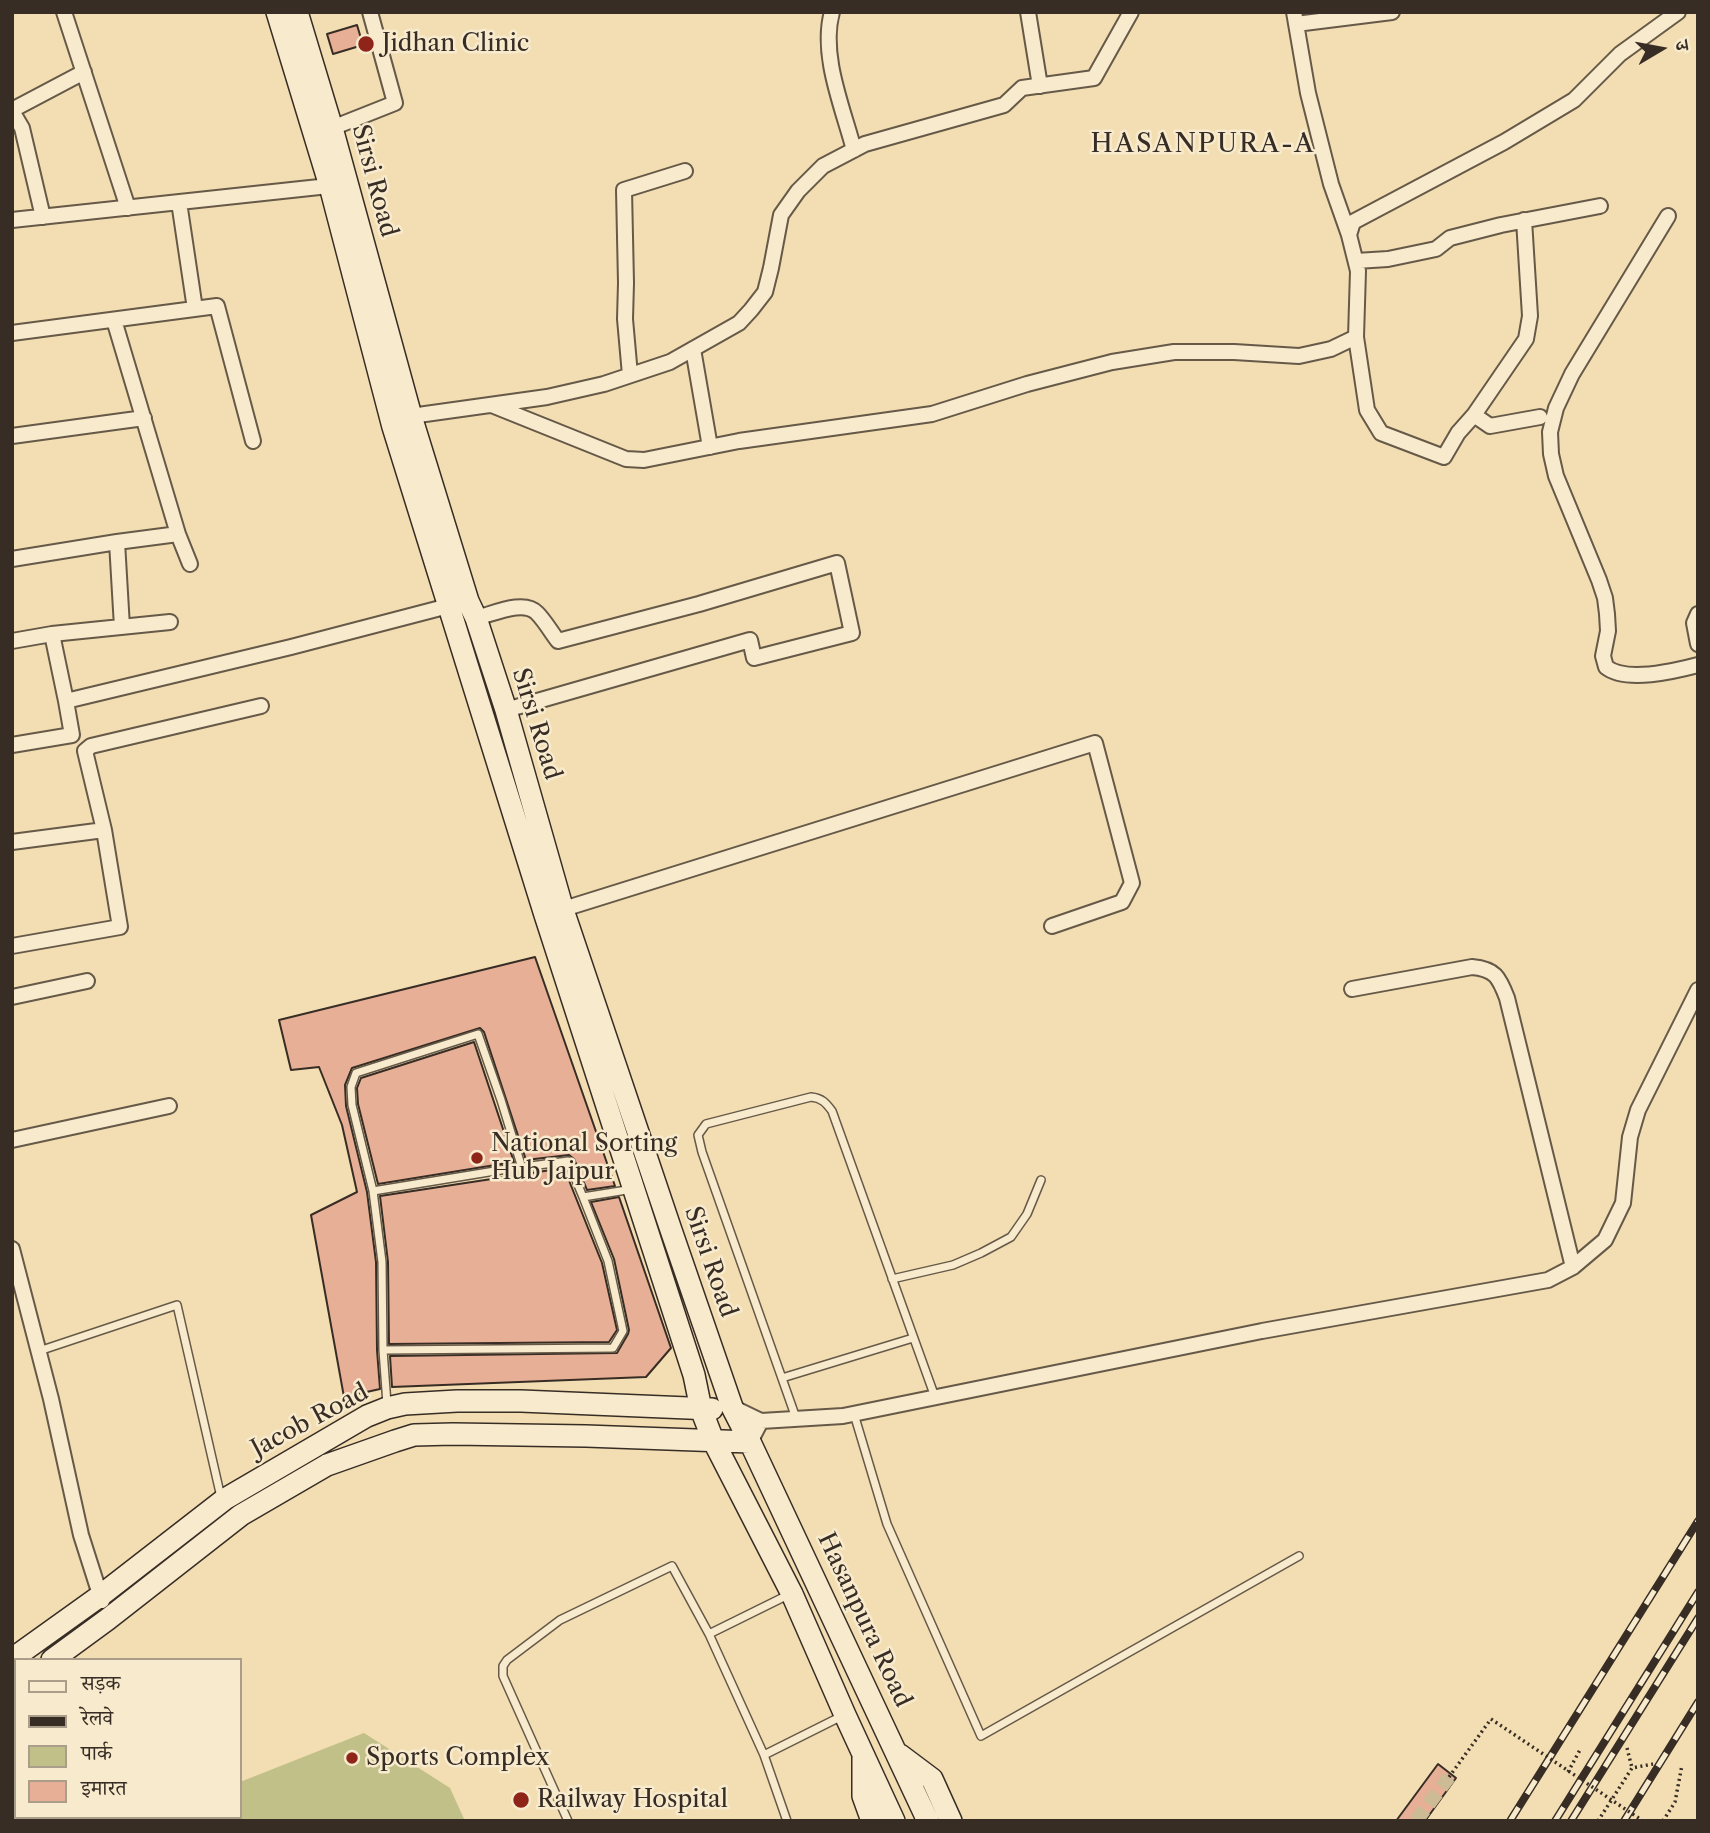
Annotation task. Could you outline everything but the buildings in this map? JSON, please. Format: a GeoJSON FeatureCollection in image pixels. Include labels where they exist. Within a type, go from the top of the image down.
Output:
{"type":"FeatureCollection","features":[{"type":"Feature","properties":{"kind":"street"},"geometry":{"type":"LineString","coordinates":[[64,12],[128,208]]}},
{"type":"Feature","properties":{"kind":"street","name":"Sirsi Road"},"geometry":{"type":"LineString","coordinates":[[276,12],[338,185],[411,415],[633,1189],[694,1376],[701,1409],[713,1440],[792,1594],[863,1752],[863,1796],[886,1819]]}},
{"type":"Feature","properties":{"kind":"street","name":"Sirsi Road"},"geometry":{"type":"LineString","coordinates":[[297,12],[332,128],[338,185],[393,427],[506,710],[554,912],[671,1230],[732,1407],[750,1442]]}},
{"type":"Feature","properties":{"kind":"street"},"geometry":{"type":"LineString","coordinates":[[332,128],[395,103],[370,12]]}},
{"type":"Feature","properties":{"kind":"street"},"geometry":{"type":"LineString","coordinates":[[832,12],[827,44],[854,149]]}},
{"type":"Feature","properties":{"kind":"street"},"geometry":{"type":"LineString","coordinates":[[1028,12],[1040,86]]}},
{"type":"Feature","properties":{"kind":"street"},"geometry":{"type":"LineString","coordinates":[[411,415],[547,397],[604,384],[670,362],[740,323],[765,292],[780,215],[798,191],[823,166],[865,144],[1004,105],[1021,88],[1094,78],[1132,12]]}},
{"type":"Feature","properties":{"kind":"street"},"geometry":{"type":"LineString","coordinates":[[1392,12],[1295,18],[1311,106],[1331,184],[1356,261],[1356,337],[1367,410],[1381,433],[1444,457],[1458,433],[1474,415],[1526,339],[1530,316],[1524,220]]}},
{"type":"Feature","properties":{"kind":"street"},"geometry":{"type":"LineString","coordinates":[[1349,235],[1353,222],[1504,142],[1574,100],[1620,54],[1678,12]]}},
{"type":"Feature","properties":{"kind":"street"},"geometry":{"type":"LineString","coordinates":[[43,217],[22,128],[12,111],[84,72]]}},
{"type":"Feature","properties":{"kind":"street"},"geometry":{"type":"LineString","coordinates":[[629,375],[625,319],[624,190],[685,171]]}},
{"type":"Feature","properties":{"kind":"street"},"geometry":{"type":"LineString","coordinates":[[12,220],[338,185]]}},
{"type":"Feature","properties":{"kind":"street"},"geometry":{"type":"LineString","coordinates":[[179,202],[195,309]]}},
{"type":"Feature","properties":{"kind":"street"},"geometry":{"type":"LineString","coordinates":[[1356,261],[1388,259],[1436,249],[1450,238],[1524,220],[1600,206]]}},
{"type":"Feature","properties":{"kind":"street"},"geometry":{"type":"LineString","coordinates":[[1668,216],[1572,374],[1556,408],[1550,432],[1551,454],[1556,476],[1605,598],[1608,631],[1603,656],[1606,667],[1617,672],[1646,675],[1698,665]]}},
{"type":"Feature","properties":{"kind":"street"},"geometry":{"type":"LineString","coordinates":[[12,333],[217,306],[253,441]]}},
{"type":"Feature","properties":{"kind":"street"},"geometry":{"type":"LineString","coordinates":[[114,320],[178,534],[190,564]]}},
{"type":"Feature","properties":{"kind":"street"},"geometry":{"type":"LineString","coordinates":[[490,404],[626,459],[644,460],[739,442],[932,414],[1027,384],[1112,362],[1174,352],[1299,356],[1331,349],[1356,337]]}},
{"type":"Feature","properties":{"kind":"street"},"geometry":{"type":"LineString","coordinates":[[693,349],[710,447]]}},
{"type":"Feature","properties":{"kind":"street"},"geometry":{"type":"LineString","coordinates":[[1474,415],[1490,426],[1540,417]]}},
{"type":"Feature","properties":{"kind":"street"},"geometry":{"type":"LineString","coordinates":[[12,436],[144,418]]}},
{"type":"Feature","properties":{"kind":"street"},"geometry":{"type":"LineString","coordinates":[[12,559],[178,534]]}},
{"type":"Feature","properties":{"kind":"street"},"geometry":{"type":"LineString","coordinates":[[117,542],[122,627]]}},
{"type":"Feature","properties":{"kind":"street"},"geometry":{"type":"LineString","coordinates":[[66,701],[465,609],[529,607],[537,612],[558,641],[699,604],[837,563],[852,633],[754,658],[750,640],[506,710]]}},
{"type":"Feature","properties":{"kind":"street"},"geometry":{"type":"LineString","coordinates":[[1698,614],[1694,623],[1698,644]]}},
{"type":"Feature","properties":{"kind":"street"},"geometry":{"type":"LineString","coordinates":[[12,641],[52,634],[170,622]]}},
{"type":"Feature","properties":{"kind":"street"},"geometry":{"type":"LineString","coordinates":[[12,946],[120,927],[104,830],[85,751],[72,735],[52,634]]}},
{"type":"Feature","properties":{"kind":"street"},"geometry":{"type":"LineString","coordinates":[[85,751],[91,746],[261,706]]}},
{"type":"Feature","properties":{"kind":"street"},"geometry":{"type":"LineString","coordinates":[[12,745],[72,735]]}},
{"type":"Feature","properties":{"kind":"street"},"geometry":{"type":"LineString","coordinates":[[554,912],[1096,743],[1132,883],[1122,902],[1052,926]]}},
{"type":"Feature","properties":{"kind":"street"},"geometry":{"type":"LineString","coordinates":[[12,842],[104,830]]}},
{"type":"Feature","properties":{"kind":"street"},"geometry":{"type":"LineString","coordinates":[[1352,989],[1472,967],[1486,968],[1496,975],[1507,999],[1573,1267]]}},
{"type":"Feature","properties":{"kind":"street"},"geometry":{"type":"LineString","coordinates":[[12,998],[86,981]]}},
{"type":"Feature","properties":{"kind":"street"},"geometry":{"type":"LineString","coordinates":[[732,1407],[761,1421],[853,1414],[1262,1331],[1548,1280],[1573,1267],[1605,1240],[1623,1203],[1630,1138],[1638,1110],[1698,990]]}},
{"type":"Feature","properties":{"kind":"street"},"geometry":{"type":"LineString","coordinates":[[12,1140],[169,1106]]}},
{"type":"Feature","properties":{"kind":"street"},"geometry":{"type":"LineString","coordinates":[[12,1249],[51,1399],[81,1535],[108,1619]]}},
{"type":"Feature","properties":{"kind":"street","name":"Jacob Road"},"geometry":{"type":"LineString","coordinates":[[12,1659],[225,1499],[367,1416],[387,1408],[428,1402],[521,1401],[701,1409],[732,1407]]}},
{"type":"Feature","properties":{"kind":"street"},"geometry":{"type":"LineString","coordinates":[[750,1442],[761,1421]]}},
{"type":"Feature","properties":{"kind":"street","name":"Jacob Road"},"geometry":{"type":"LineString","coordinates":[[55,1658],[242,1516],[327,1465],[414,1435],[586,1436],[750,1442]]}},
{"type":"Feature","properties":{"kind":"street","name":"Hasanpura Road"},"geometry":{"type":"LineString","coordinates":[[750,1442],[929,1821]]}},
{"type":"Feature","properties":{"kind":"street"},"geometry":{"type":"LineString","coordinates":[[898,1754],[932,1779],[951,1821]]}},
{"type":"Feature","properties":{"kind":"lane"},"geometry":{"type":"LineString","coordinates":[[387,1408],[382,1262],[373,1191],[352,1105],[351,1087],[356,1073],[478,1034],[522,1168]]}},
{"type":"Feature","properties":{"kind":"lane"},"geometry":{"type":"LineString","coordinates":[[796,1418],[698,1135],[706,1124],[811,1097],[825,1102],[832,1111],[935,1397]]}},
{"type":"Feature","properties":{"kind":"lane"},"geometry":{"type":"LineString","coordinates":[[373,1191],[568,1161],[608,1261],[623,1331],[612,1348],[383,1350]]}},
{"type":"Feature","properties":{"kind":"lane"},"geometry":{"type":"LineString","coordinates":[[892,1279],[953,1265],[981,1254],[1011,1237],[1027,1214],[1041,1180]]}},
{"type":"Feature","properties":{"kind":"lane"},"geometry":{"type":"LineString","coordinates":[[583,1197],[633,1189]]}},
{"type":"Feature","properties":{"kind":"lane"},"geometry":{"type":"LineString","coordinates":[[39,1352],[177,1305],[220,1493],[242,1516]]}},
{"type":"Feature","properties":{"kind":"lane"},"geometry":{"type":"LineString","coordinates":[[782,1378],[913,1338]]}},
{"type":"Feature","properties":{"kind":"lane"},"geometry":{"type":"LineString","coordinates":[[853,1414],[887,1524],[981,1736],[1300,1556]]}},
{"type":"Feature","properties":{"kind":"lane"},"geometry":{"type":"LineString","coordinates":[[568,1821],[503,1676],[503,1666],[560,1620],[672,1566],[709,1634],[764,1755],[786,1821]]}},
{"type":"Feature","properties":{"kind":"lane"},"geometry":{"type":"LineString","coordinates":[[709,1634],[792,1594]]}},
{"type":"Feature","properties":{"kind":"lane"},"geometry":{"type":"LineString","coordinates":[[764,1755],[845,1715]]}},
{"type":"Feature","properties":{"kind":"path"},"geometry":{"type":"LineString","coordinates":[[1449,1777],[1491,1719],[1643,1821]]}},
{"type":"Feature","properties":{"kind":"path"},"geometry":{"type":"LineString","coordinates":[[1568,1772],[1581,1748]]}},
{"type":"Feature","properties":{"kind":"path"},"geometry":{"type":"LineString","coordinates":[[1598,1821],[1632,1768],[1627,1748]]}},
{"type":"Feature","properties":{"kind":"path"},"geometry":{"type":"LineString","coordinates":[[1632,1768],[1653,1764]]}},
{"type":"Feature","properties":{"kind":"path"},"geometry":{"type":"LineString","coordinates":[[1664,1821],[1675,1802],[1682,1765]]}},
{"type":"Feature","properties":{"kind":"green space","name":"Sports Complex"},"geometry":{"type":"Polygon","coordinates":[[[364,1733],[450,1788],[465,1821],[142,1821],[242,1819],[242,1781],[364,1733]]]}},
{"type":"Feature","properties":{"kind":"tunnel"},"geometry":{"type":"LineString","coordinates":[[1416,1821],[1449,1777]]}},
{"type":"Feature","properties":{"kind":"railway"},"geometry":{"type":"LineString","coordinates":[[1510,1821],[1698,1521]]}},
{"type":"Feature","properties":{"kind":"railway"},"geometry":{"type":"LineString","coordinates":[[1555,1821],[1698,1592]]}},
{"type":"Feature","properties":{"kind":"railway"},"geometry":{"type":"LineString","coordinates":[[1571,1821],[1698,1618]]}},
{"type":"Feature","properties":{"kind":"railway"},"geometry":{"type":"LineString","coordinates":[[1624,1821],[1698,1702]]}},
{"type":"Feature","properties":{"kind":"place","name":"Jidhan Clinic"},"geometry":{"type":"Point","coordinates":[366,44]}},
{"type":"Feature","properties":{"kind":"place","name":"National Sorting Hub Jaipur"},"geometry":{"type":"Point","coordinates":[477,1158]}},
{"type":"Feature","properties":{"kind":"place","name":"Sports Complex"},"geometry":{"type":"Point","coordinates":[352,1758]}},
{"type":"Feature","properties":{"kind":"place","name":"Railway Hospital"},"geometry":{"type":"Point","coordinates":[521,1800]}},
{"type":"Feature","properties":{"kind":"district","name":"HASANPURA-A"},"geometry":{"type":"Point","coordinates":[1203,144]}}]}
